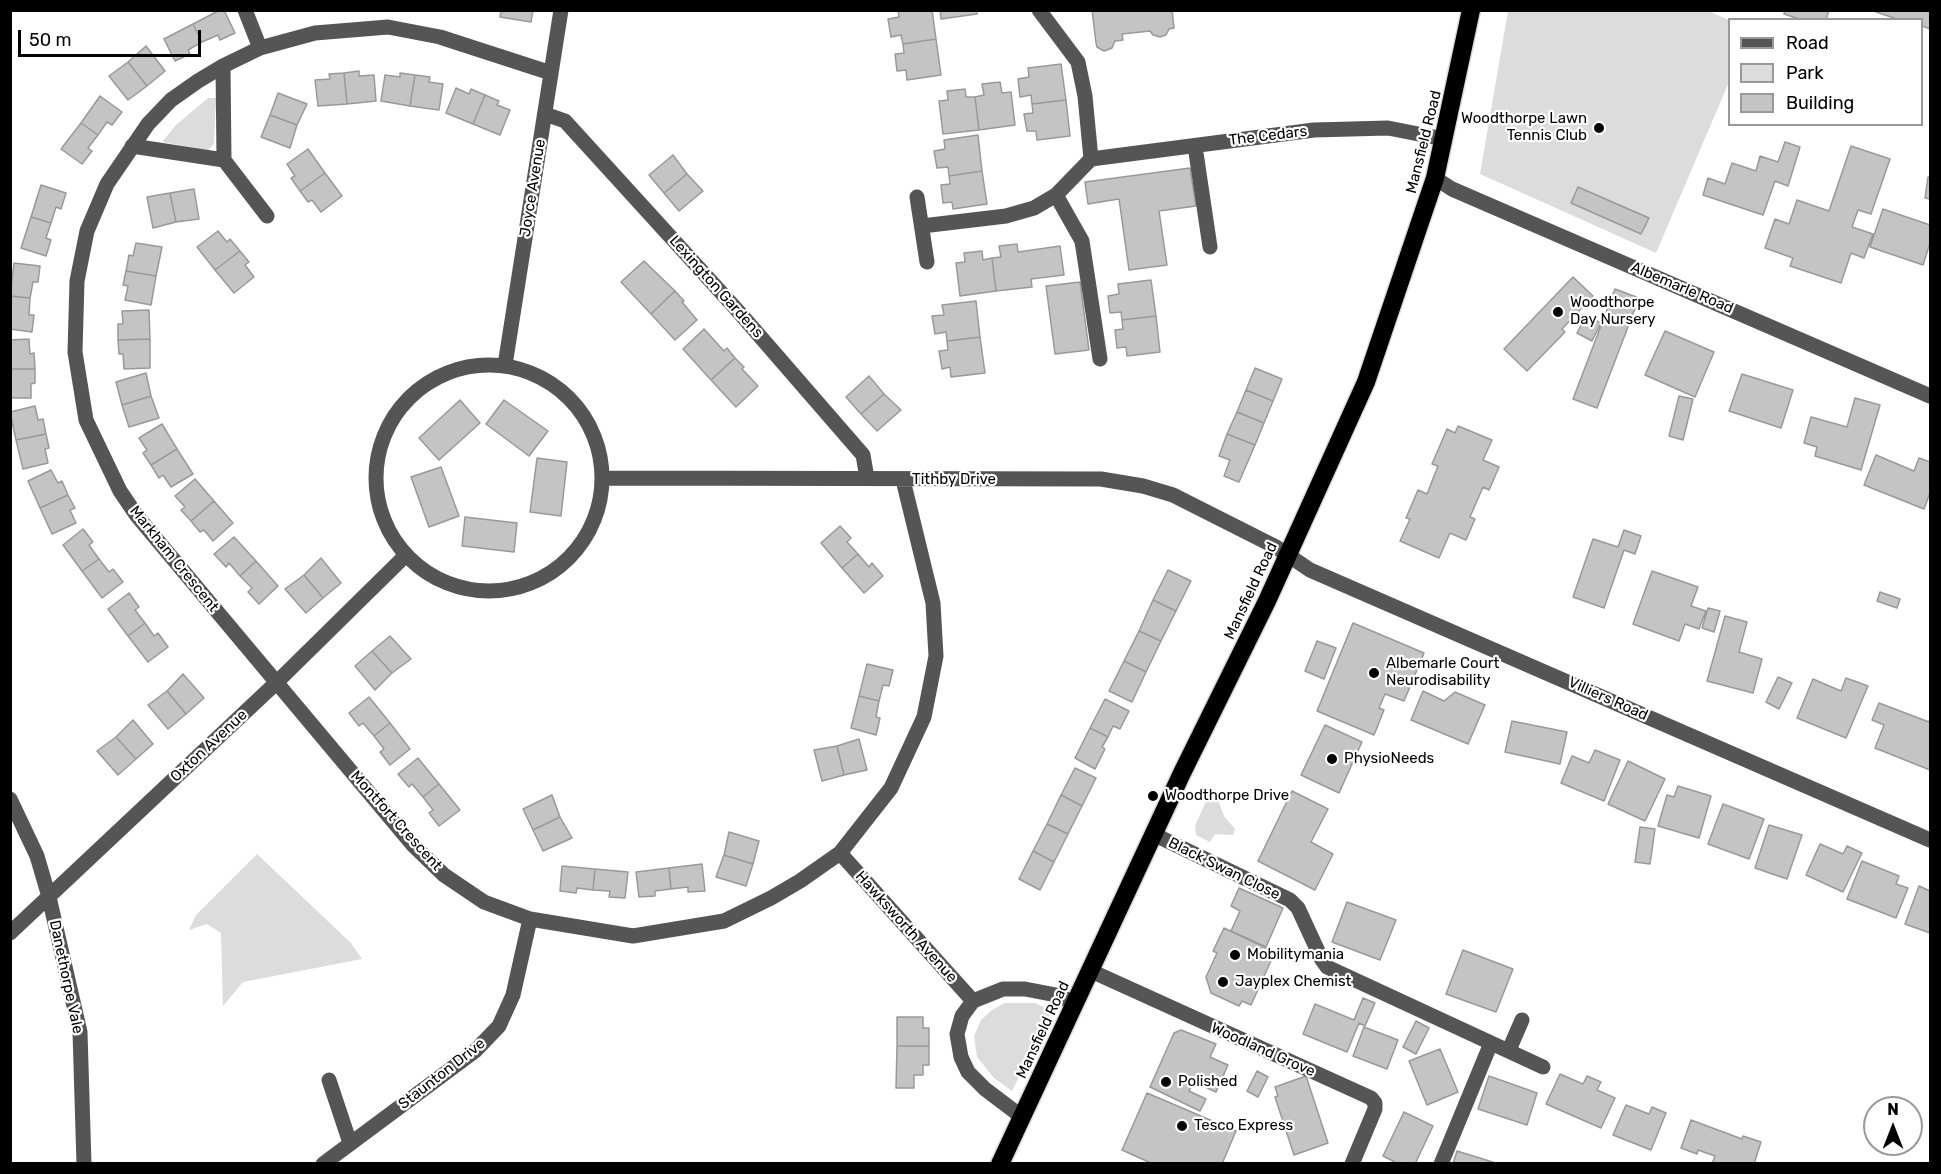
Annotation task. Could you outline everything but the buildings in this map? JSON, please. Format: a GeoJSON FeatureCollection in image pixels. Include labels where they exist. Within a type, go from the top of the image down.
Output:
{"type":"FeatureCollection","features":[{"type":"Feature","properties":{"kind":"highway","name":"Mansfield Road"},"geometry":{"type":"LineString","coordinates":[[1000,1164],[1154,834],[1288,555],[1366,382],[1435,178],[1471,10]]}},
{"type":"Feature","properties":{"kind":"street"},"geometry":{"type":"LineString","coordinates":[[245,10],[260,48]]}},
{"type":"Feature","properties":{"kind":"street","name":"Joyce Avenue"},"geometry":{"type":"LineString","coordinates":[[505,365],[561,10]]}},
{"type":"Feature","properties":{"kind":"street"},"geometry":{"type":"LineString","coordinates":[[922,226],[1006,216],[1034,208],[1056,195],[1091,159],[1086,96],[1078,62],[1039,10]]}},
{"type":"Feature","properties":{"kind":"street","name":"Markham Crescent"},"geometry":{"type":"LineString","coordinates":[[276,683],[137,516],[120,491],[86,420],[75,352],[76,281],[87,231],[107,184],[132,146],[171,100],[223,66],[260,48],[315,33],[388,27],[440,37],[551,72]]}},
{"type":"Feature","properties":{"kind":"street"},"geometry":{"type":"LineString","coordinates":[[223,66],[224,160],[267,216]]}},
{"type":"Feature","properties":{"kind":"street","name":"Lexington Gardens"},"geometry":{"type":"LineString","coordinates":[[544,114],[566,121],[746,319],[863,455],[867,478]]}},
{"type":"Feature","properties":{"kind":"street","name":"The Cedars"},"geometry":{"type":"LineString","coordinates":[[1091,159],[1314,130],[1388,128],[1444,140]]}},
{"type":"Feature","properties":{"kind":"street"},"geometry":{"type":"LineString","coordinates":[[132,146],[224,160]]}},
{"type":"Feature","properties":{"kind":"street"},"geometry":{"type":"LineString","coordinates":[[1195,146],[1210,247]]}},
{"type":"Feature","properties":{"kind":"street","name":"Albemarle Road"},"geometry":{"type":"LineString","coordinates":[[1435,178],[1452,189],[1930,396]]}},
{"type":"Feature","properties":{"kind":"street"},"geometry":{"type":"LineString","coordinates":[[1056,195],[1082,241],[1100,359]]}},
{"type":"Feature","properties":{"kind":"street"},"geometry":{"type":"LineString","coordinates":[[917,197],[927,262]]}},
{"type":"Feature","properties":{"kind":"street"},"geometry":{"type":"LineString","coordinates":[[505,365],[531,372],[554,385],[574,403],[590,425],[599,450],[603,478],[598,512],[583,542],[560,567],[531,584],[498,592],[464,589],[432,576],[405,556],[389,533],[378,507],[375,478],[378,451],[391,420],[412,394],[440,376],[471,366],[505,365]]}},
{"type":"Feature","properties":{"kind":"street","name":"Tithby Drive"},"geometry":{"type":"LineString","coordinates":[[603,478],[1101,479],[1143,486],[1173,495],[1288,555]]}},
{"type":"Feature","properties":{"kind":"street","name":"Montfort Crescent"},"geometry":{"type":"LineString","coordinates":[[276,683],[412,844],[444,875],[484,902],[530,919],[633,936],[724,921],[771,898],[840,853],[891,788],[924,717],[936,656],[933,603],[903,480]]}},
{"type":"Feature","properties":{"kind":"street","name":"Villiers Road"},"geometry":{"type":"LineString","coordinates":[[1288,555],[1310,570],[1930,840]]}},
{"type":"Feature","properties":{"kind":"street","name":"Oxton Avenue"},"geometry":{"type":"LineString","coordinates":[[10,933],[276,683],[405,556]]}},
{"type":"Feature","properties":{"kind":"street","name":"Danethorpe Vale"},"geometry":{"type":"LineString","coordinates":[[10,799],[37,856],[49,897],[80,1032],[84,1164]]}},
{"type":"Feature","properties":{"kind":"street","name":"Black Swan Close"},"geometry":{"type":"LineString","coordinates":[[1154,834],[1290,900],[1298,908],[1327,967],[1543,1066]]}},
{"type":"Feature","properties":{"kind":"street","name":"Hawksworth Avenue"},"geometry":{"type":"LineString","coordinates":[[840,853],[973,1001]]}},
{"type":"Feature","properties":{"kind":"street","name":"Staunton Drive"},"geometry":{"type":"LineString","coordinates":[[323,1164],[475,1051],[499,1026],[513,995],[530,919]]}},
{"type":"Feature","properties":{"kind":"street","name":"Woodland Grove"},"geometry":{"type":"LineString","coordinates":[[1091,971],[1371,1098],[1375,1103],[1375,1109],[1352,1164]]}},
{"type":"Feature","properties":{"kind":"street"},"geometry":{"type":"LineString","coordinates":[[1022,1117],[985,1089],[968,1072],[961,1057],[957,1034],[962,1016],[973,1001],[1003,988],[1025,988],[1056,995],[1076,1003]]}},
{"type":"Feature","properties":{"kind":"street"},"geometry":{"type":"LineString","coordinates":[[1509,1050],[1522,1020]]}},
{"type":"Feature","properties":{"kind":"street"},"geometry":{"type":"LineString","coordinates":[[1441,1164],[1491,1043]]}},
{"type":"Feature","properties":{"kind":"street"},"geometry":{"type":"LineString","coordinates":[[329,1080],[350,1143]]}},
{"type":"Feature","properties":{"kind":"green space","name":"Woodthorpe Lawn Tennis Club"},"geometry":{"type":"Polygon","coordinates":[[[1706,10],[1728,20],[1728,84],[1656,253],[1480,174],[1508,11],[1706,10]]]}},
{"type":"Feature","properties":{"kind":"green space"},"geometry":{"type":"Polygon","coordinates":[[[208,98],[216,98],[214,144],[208,150],[162,142],[176,125],[208,98]]]}},
{"type":"Feature","properties":{"kind":"green space"},"geometry":{"type":"Polygon","coordinates":[[[1218,800],[1224,816],[1235,829],[1233,835],[1215,834],[1210,842],[1196,835],[1195,826],[1206,801],[1218,800]]]}},
{"type":"Feature","properties":{"kind":"green space"},"geometry":{"type":"Polygon","coordinates":[[[257,854],[351,943],[362,959],[243,982],[223,1006],[221,933],[207,924],[189,930],[196,915],[257,854]]]}},
{"type":"Feature","properties":{"kind":"green space"},"geometry":{"type":"Polygon","coordinates":[[[1005,1003],[1035,1003],[1052,1011],[1012,1091],[994,1078],[977,1057],[974,1036],[981,1020],[992,1010],[1005,1003]]]}},
{"type":"Feature","properties":{"kind":"place","name":"Woodthorpe Lawn Tennis Club"},"geometry":{"type":"Point","coordinates":[1599,128]}},
{"type":"Feature","properties":{"kind":"place","name":"Woodthorpe Day Nursery"},"geometry":{"type":"Point","coordinates":[1558,312]}},
{"type":"Feature","properties":{"kind":"place","name":"Albemarle Court Neurodisability"},"geometry":{"type":"Point","coordinates":[1374,673]}},
{"type":"Feature","properties":{"kind":"place","name":"PhysioNeeds"},"geometry":{"type":"Point","coordinates":[1332,759]}},
{"type":"Feature","properties":{"kind":"place","name":"Woodthorpe Drive"},"geometry":{"type":"Point","coordinates":[1153,796]}},
{"type":"Feature","properties":{"kind":"place","name":"Mobilitymania"},"geometry":{"type":"Point","coordinates":[1235,955]}},
{"type":"Feature","properties":{"kind":"place","name":"Jayplex Chemist"},"geometry":{"type":"Point","coordinates":[1223,982]}},
{"type":"Feature","properties":{"kind":"place","name":"Polished"},"geometry":{"type":"Point","coordinates":[1166,1082]}},
{"type":"Feature","properties":{"kind":"place","name":"Tesco Express"},"geometry":{"type":"Point","coordinates":[1182,1126]}}]}
